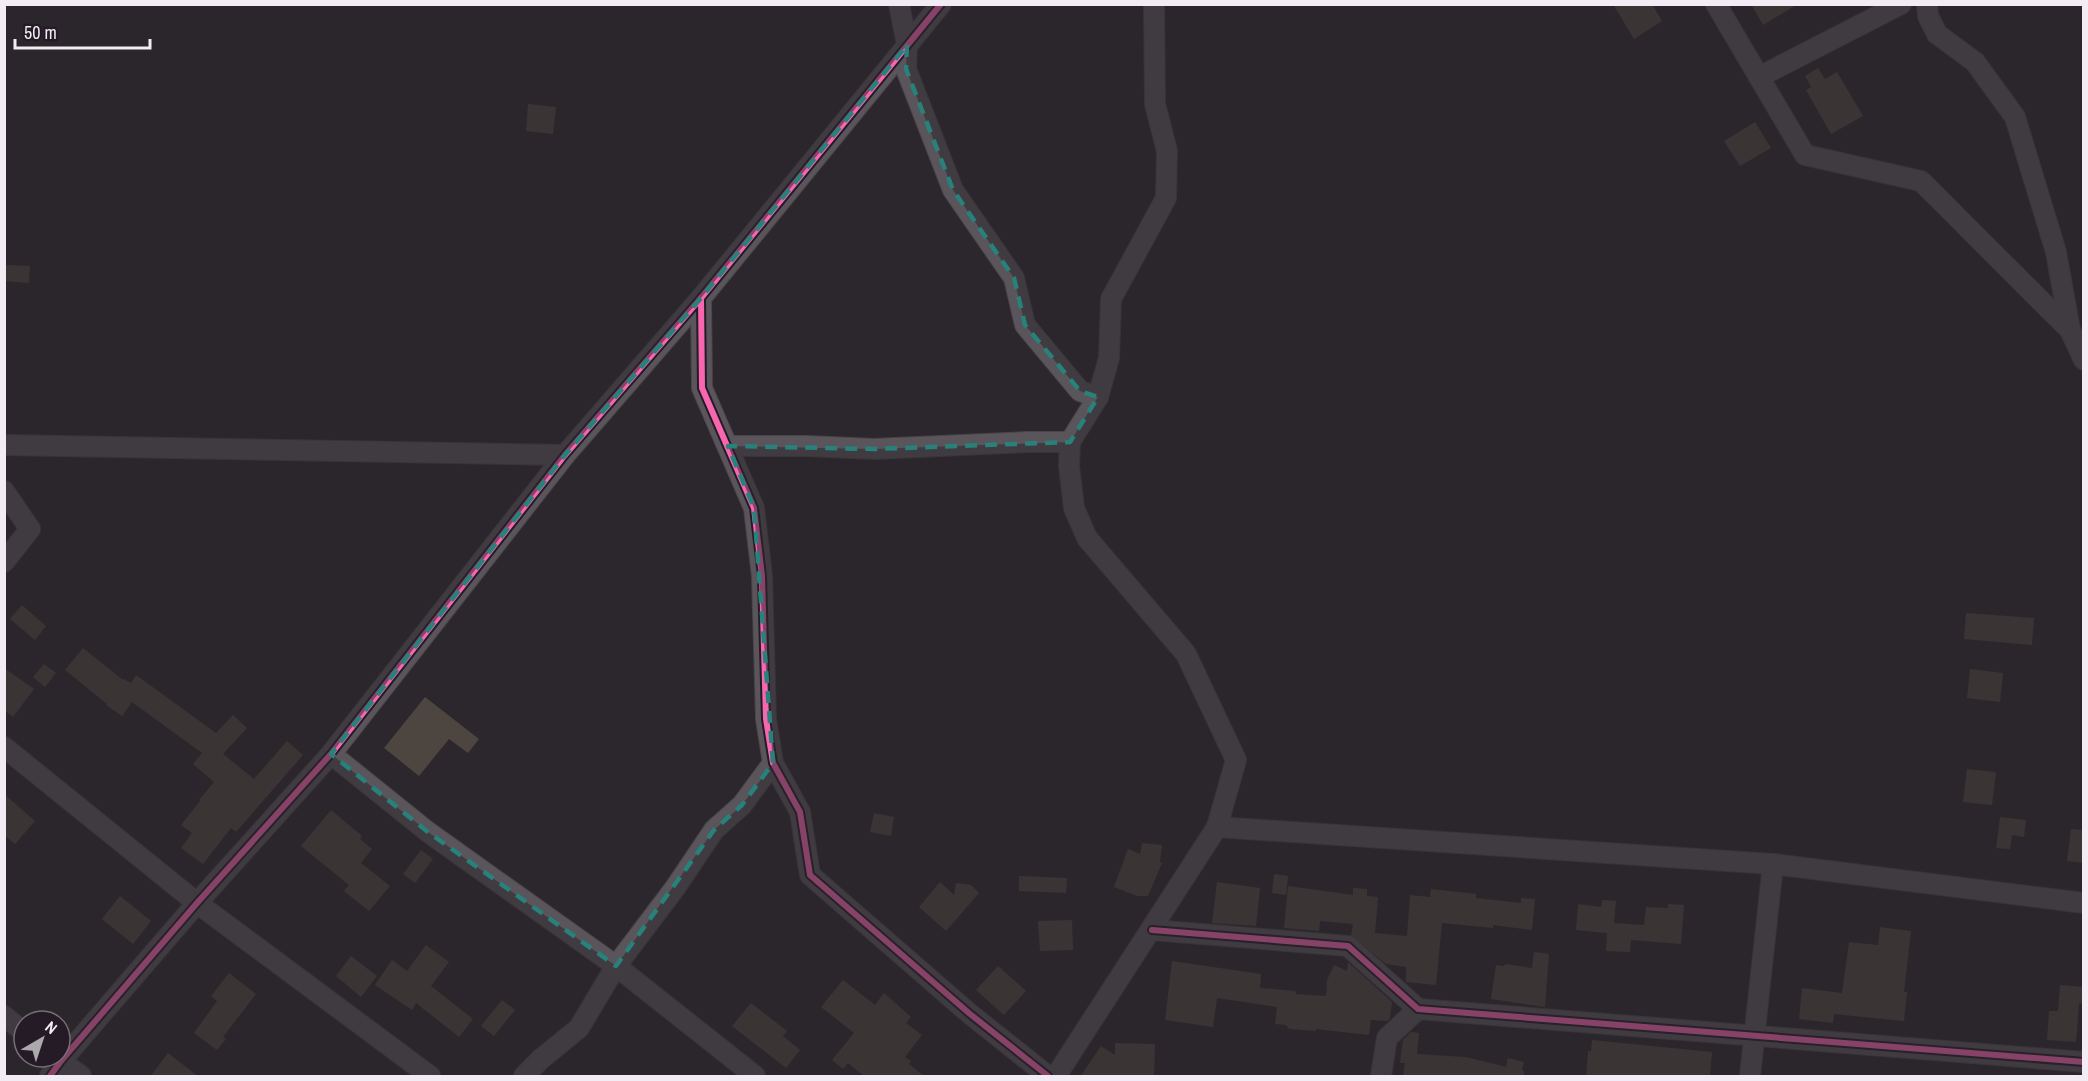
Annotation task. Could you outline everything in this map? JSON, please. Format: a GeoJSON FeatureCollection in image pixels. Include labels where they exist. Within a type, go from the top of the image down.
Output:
{"type":"FeatureCollection","features":[{"type":"Feature","properties":{"kind":"street"},"geometry":{"type":"LineString","coordinates":[[899,4],[907,45],[906,69],[953,190],[1014,278],[1025,325],[1080,391],[1098,397]]}},
{"type":"Feature","properties":{"kind":"street"},"geometry":{"type":"LineString","coordinates":[[72,1046],[331,754],[566,455],[701,298],[941,4]]}},
{"type":"Feature","properties":{"kind":"street"},"geometry":{"type":"LineString","coordinates":[[1056,1077],[1217,827],[1236,760],[1186,654],[1087,538],[1074,508],[1069,466],[1070,442],[1098,397],[1109,358],[1111,299],[1166,198],[1167,151],[1155,104],[1154,4]]}},
{"type":"Feature","properties":{"kind":"street"},"geometry":{"type":"LineString","coordinates":[[1716,4],[1805,155],[1921,181],[2070,330]]}},
{"type":"Feature","properties":{"kind":"street"},"geometry":{"type":"LineString","coordinates":[[1759,77],[1901,4]]}},
{"type":"Feature","properties":{"kind":"street"},"geometry":{"type":"LineString","coordinates":[[1927,4],[1928,16],[1937,34],[1975,62],[2014,117],[2056,252],[2070,330],[2084,360]]}},
{"type":"Feature","properties":{"kind":"street"},"geometry":{"type":"LineString","coordinates":[[701,298],[702,388],[754,508],[762,576],[766,718],[773,763],[800,812],[810,875],[970,1014],[1048,1077]]}},
{"type":"Feature","properties":{"kind":"street"},"geometry":{"type":"LineString","coordinates":[[728,446],[874,449],[1070,442]]}},
{"type":"Feature","properties":{"kind":"street"},"geometry":{"type":"LineString","coordinates":[[4,445],[566,455]]}},
{"type":"Feature","properties":{"kind":"street"},"geometry":{"type":"LineString","coordinates":[[4,491],[30,529],[4,562]]}},
{"type":"Feature","properties":{"kind":"street"},"geometry":{"type":"LineString","coordinates":[[4,747],[198,903],[430,1077]]}},
{"type":"Feature","properties":{"kind":"street"},"geometry":{"type":"LineString","coordinates":[[331,754],[428,832],[616,966],[755,1077]]}},
{"type":"Feature","properties":{"kind":"street"},"geometry":{"type":"LineString","coordinates":[[524,1077],[541,1059],[579,1029],[616,966],[675,888],[714,830],[742,805],[773,763]]}},
{"type":"Feature","properties":{"kind":"street"},"geometry":{"type":"LineString","coordinates":[[1217,827],[1773,864],[2084,903]]}},
{"type":"Feature","properties":{"kind":"street"},"geometry":{"type":"LineString","coordinates":[[1750,1077],[1773,864]]}},
{"type":"Feature","properties":{"kind":"street"},"geometry":{"type":"LineString","coordinates":[[1152,930],[1348,946],[1419,1009],[2084,1062]]}},
{"type":"Feature","properties":{"kind":"street"},"geometry":{"type":"LineString","coordinates":[[1381,1077],[1387,1038],[1419,1009]]}},
{"type":"Feature","properties":{"kind":"street"},"geometry":{"type":"LineString","coordinates":[[64,1069],[81,1077]]}},
{"type":"Feature","properties":{"kind":"highlighted area"},"geometry":{"type":"Polygon","coordinates":[[[907,45],[906,69],[953,190],[1014,278],[1025,325],[1080,391],[1098,397],[1070,442],[874,449],[728,446],[754,508],[773,763],[742,805],[714,830],[616,966],[428,832],[331,754],[565,455],[701,298],[907,45]]]}},
{"type":"Feature","properties":{"kind":"building"},"geometry":{"type":"Polygon","coordinates":[[[1613,4],[1652,4],[1662,21],[1634,39],[1613,4]]]}},
{"type":"Feature","properties":{"kind":"building"},"geometry":{"type":"Polygon","coordinates":[[[1751,4],[1798,4],[1763,25],[1751,4]]]}},
{"type":"Feature","properties":{"kind":"building"},"geometry":{"type":"Polygon","coordinates":[[[1818,68],[1825,79],[1837,72],[1863,116],[1831,134],[1806,90],[1811,87],[1805,76],[1818,68]]]}},
{"type":"Feature","properties":{"kind":"building"},"geometry":{"type":"Polygon","coordinates":[[[528,104],[556,107],[553,134],[526,131],[528,104]]]}},
{"type":"Feature","properties":{"kind":"building"},"geometry":{"type":"Polygon","coordinates":[[[1755,122],[1771,148],[1740,166],[1724,141],[1755,122]]]}},
{"type":"Feature","properties":{"kind":"building"},"geometry":{"type":"Polygon","coordinates":[[[6,265],[30,266],[29,283],[5,281],[6,265]]]}},
{"type":"Feature","properties":{"kind":"building"},"geometry":{"type":"Polygon","coordinates":[[[22,605],[46,626],[35,640],[10,619],[22,605]]]}},
{"type":"Feature","properties":{"kind":"building"},"geometry":{"type":"Polygon","coordinates":[[[1966,613],[2034,618],[2032,645],[1964,639],[1966,613]]]}},
{"type":"Feature","properties":{"kind":"building"},"geometry":{"type":"Polygon","coordinates":[[[83,648],[123,680],[131,683],[136,675],[216,733],[233,715],[247,728],[223,754],[254,779],[287,741],[303,755],[236,832],[231,828],[203,864],[181,848],[192,833],[181,825],[214,782],[193,764],[202,753],[132,702],[122,716],[65,670],[83,648]]]}},
{"type":"Feature","properties":{"kind":"building"},"geometry":{"type":"Polygon","coordinates":[[[44,664],[56,673],[45,687],[33,677],[44,664]]]}},
{"type":"Feature","properties":{"kind":"building"},"geometry":{"type":"Polygon","coordinates":[[[4,668],[34,689],[13,717],[4,710],[4,668]]]}},
{"type":"Feature","properties":{"kind":"building"},"geometry":{"type":"Polygon","coordinates":[[[1970,669],[2003,673],[2000,702],[1967,698],[1970,669]]]}},
{"type":"Feature","properties":{"kind":"building"},"geometry":{"type":"Polygon","coordinates":[[[425,697],[479,739],[468,753],[449,739],[419,776],[384,748],[425,697]]]}},
{"type":"Feature","properties":{"kind":"building"},"geometry":{"type":"Polygon","coordinates":[[[1967,769],[1996,772],[1992,805],[1963,802],[1967,769]]]}},
{"type":"Feature","properties":{"kind":"building"},"geometry":{"type":"Polygon","coordinates":[[[4,794],[35,821],[15,844],[4,835],[4,794]]]}},
{"type":"Feature","properties":{"kind":"building"},"geometry":{"type":"Polygon","coordinates":[[[331,810],[362,836],[360,839],[372,849],[361,863],[390,886],[369,911],[344,891],[349,885],[301,846],[331,810]]]}},
{"type":"Feature","properties":{"kind":"building"},"geometry":{"type":"Polygon","coordinates":[[[874,813],[894,817],[891,836],[870,832],[874,813]]]}},
{"type":"Feature","properties":{"kind":"building"},"geometry":{"type":"Polygon","coordinates":[[[2000,817],[2026,820],[2024,837],[2012,835],[2010,849],[1996,848],[2000,817]]]}},
{"type":"Feature","properties":{"kind":"building"},"geometry":{"type":"Polygon","coordinates":[[[2071,829],[2084,830],[2084,863],[2067,861],[2071,829]]]}},
{"type":"Feature","properties":{"kind":"building"},"geometry":{"type":"Polygon","coordinates":[[[1142,843],[1162,845],[1160,862],[1162,863],[1148,896],[1137,896],[1114,887],[1128,849],[1140,854],[1142,843]]]}},
{"type":"Feature","properties":{"kind":"building"},"geometry":{"type":"Polygon","coordinates":[[[421,850],[433,859],[415,883],[403,874],[421,850]]]}},
{"type":"Feature","properties":{"kind":"building"},"geometry":{"type":"Polygon","coordinates":[[[1274,874],[1288,876],[1286,895],[1272,893],[1274,874]]]}},
{"type":"Feature","properties":{"kind":"building"},"geometry":{"type":"Polygon","coordinates":[[[1019,876],[1067,878],[1066,893],[1019,891],[1019,876]]]}},
{"type":"Feature","properties":{"kind":"building"},"geometry":{"type":"Polygon","coordinates":[[[940,882],[954,895],[956,883],[971,885],[979,893],[946,931],[919,907],[940,882]]]}},
{"type":"Feature","properties":{"kind":"building"},"geometry":{"type":"Polygon","coordinates":[[[1217,882],[1260,888],[1256,926],[1212,923],[1217,882]]]}},
{"type":"Feature","properties":{"kind":"building"},"geometry":{"type":"Polygon","coordinates":[[[1288,886],[1353,895],[1353,888],[1367,889],[1367,896],[1378,897],[1375,933],[1407,936],[1410,895],[1430,897],[1431,889],[1476,894],[1476,898],[1521,903],[1521,898],[1535,899],[1532,930],[1493,925],[1493,928],[1442,923],[1436,985],[1406,982],[1406,967],[1386,964],[1351,935],[1353,924],[1320,921],[1319,931],[1284,928],[1288,886]]]}},
{"type":"Feature","properties":{"kind":"building"},"geometry":{"type":"Polygon","coordinates":[[[120,896],[151,921],[133,944],[102,919],[120,896]]]}},
{"type":"Feature","properties":{"kind":"building"},"geometry":{"type":"Polygon","coordinates":[[[1602,900],[1616,901],[1614,923],[1644,925],[1646,907],[1668,908],[1668,904],[1684,905],[1681,944],[1631,940],[1630,952],[1606,951],[1607,933],[1576,930],[1578,904],[1601,907],[1602,900]]]}},
{"type":"Feature","properties":{"kind":"building"},"geometry":{"type":"Polygon","coordinates":[[[1072,920],[1073,950],[1040,951],[1038,921],[1072,920]]]}},
{"type":"Feature","properties":{"kind":"building"},"geometry":{"type":"Polygon","coordinates":[[[1880,927],[1911,931],[1904,992],[1907,992],[1904,1021],[1834,1014],[1833,1023],[1799,1019],[1802,988],[1842,993],[1849,942],[1878,945],[1880,927]]]}},
{"type":"Feature","properties":{"kind":"building"},"geometry":{"type":"Polygon","coordinates":[[[426,945],[449,962],[431,986],[473,1019],[459,1037],[416,1003],[412,1010],[375,985],[392,960],[407,971],[426,945]]]}},
{"type":"Feature","properties":{"kind":"building"},"geometry":{"type":"Polygon","coordinates":[[[1534,952],[1549,954],[1545,1007],[1491,999],[1496,965],[1506,964],[1532,968],[1534,952]]]}},
{"type":"Feature","properties":{"kind":"building"},"geometry":{"type":"Polygon","coordinates":[[[351,956],[377,976],[361,997],[336,976],[351,956]]]}},
{"type":"Feature","properties":{"kind":"building"},"geometry":{"type":"Polygon","coordinates":[[[1172,961],[1261,974],[1260,988],[1326,996],[1327,980],[1334,965],[1347,971],[1348,962],[1392,1002],[1390,1018],[1387,1021],[1371,1020],[1369,1035],[1316,1029],[1316,1031],[1289,1029],[1286,1025],[1275,1024],[1277,1007],[1217,998],[1213,1027],[1165,1020],[1172,961]]]}},
{"type":"Feature","properties":{"kind":"building"},"geometry":{"type":"Polygon","coordinates":[[[998,966],[1026,991],[1004,1015],[976,990],[998,966]]]}},
{"type":"Feature","properties":{"kind":"building"},"geometry":{"type":"Polygon","coordinates":[[[229,973],[256,994],[223,1037],[226,1039],[217,1050],[194,1033],[217,1001],[211,996],[229,973]]]}},
{"type":"Feature","properties":{"kind":"building"},"geometry":{"type":"Polygon","coordinates":[[[843,980],[875,1005],[884,993],[911,1017],[906,1023],[922,1035],[905,1057],[911,1061],[909,1064],[925,1077],[865,1077],[848,1063],[843,1069],[832,1060],[854,1033],[821,1007],[843,980]]]}},
{"type":"Feature","properties":{"kind":"building"},"geometry":{"type":"Polygon","coordinates":[[[2060,985],[2084,987],[2084,1004],[2079,1003],[2076,1042],[2047,1040],[2049,1011],[2058,1011],[2060,985]]]}},
{"type":"Feature","properties":{"kind":"building"},"geometry":{"type":"Polygon","coordinates":[[[502,1000],[515,1010],[494,1036],[481,1026],[502,1000]]]}},
{"type":"Feature","properties":{"kind":"building"},"geometry":{"type":"Polygon","coordinates":[[[751,1003],[787,1031],[783,1036],[800,1050],[786,1068],[732,1026],[751,1003]]]}},
{"type":"Feature","properties":{"kind":"building"},"geometry":{"type":"Polygon","coordinates":[[[1411,1032],[1419,1033],[1417,1054],[1466,1057],[1506,1067],[1508,1058],[1524,1062],[1522,1070],[1524,1077],[1403,1077],[1405,1063],[1400,1063],[1403,1040],[1411,1032]]]}},
{"type":"Feature","properties":{"kind":"building"},"geometry":{"type":"Polygon","coordinates":[[[1592,1040],[1712,1052],[1710,1077],[1586,1077],[1588,1051],[1591,1051],[1592,1040]]]}},
{"type":"Feature","properties":{"kind":"building"},"geometry":{"type":"Polygon","coordinates":[[[1115,1043],[1155,1044],[1154,1077],[1080,1077],[1101,1046],[1115,1055],[1115,1043]]]}},
{"type":"Feature","properties":{"kind":"building"},"geometry":{"type":"Polygon","coordinates":[[[168,1053],[199,1077],[150,1077],[168,1053]]]}},
{"type":"Feature","properties":{"kind":"cycle path"},"geometry":{"type":"LineString","coordinates":[[50,1076],[197,903],[331,754],[565,455],[701,298],[941,4]]}},
{"type":"Feature","properties":{"kind":"cycle path"},"geometry":{"type":"LineString","coordinates":[[701,298],[702,388],[754,508],[762,576],[766,719],[773,763],[800,812],[810,875],[970,1014],[1048,1076]]}},
{"type":"Feature","properties":{"kind":"cycle path"},"geometry":{"type":"LineString","coordinates":[[1152,930],[1348,946],[1418,1009],[2084,1062]]}}]}
